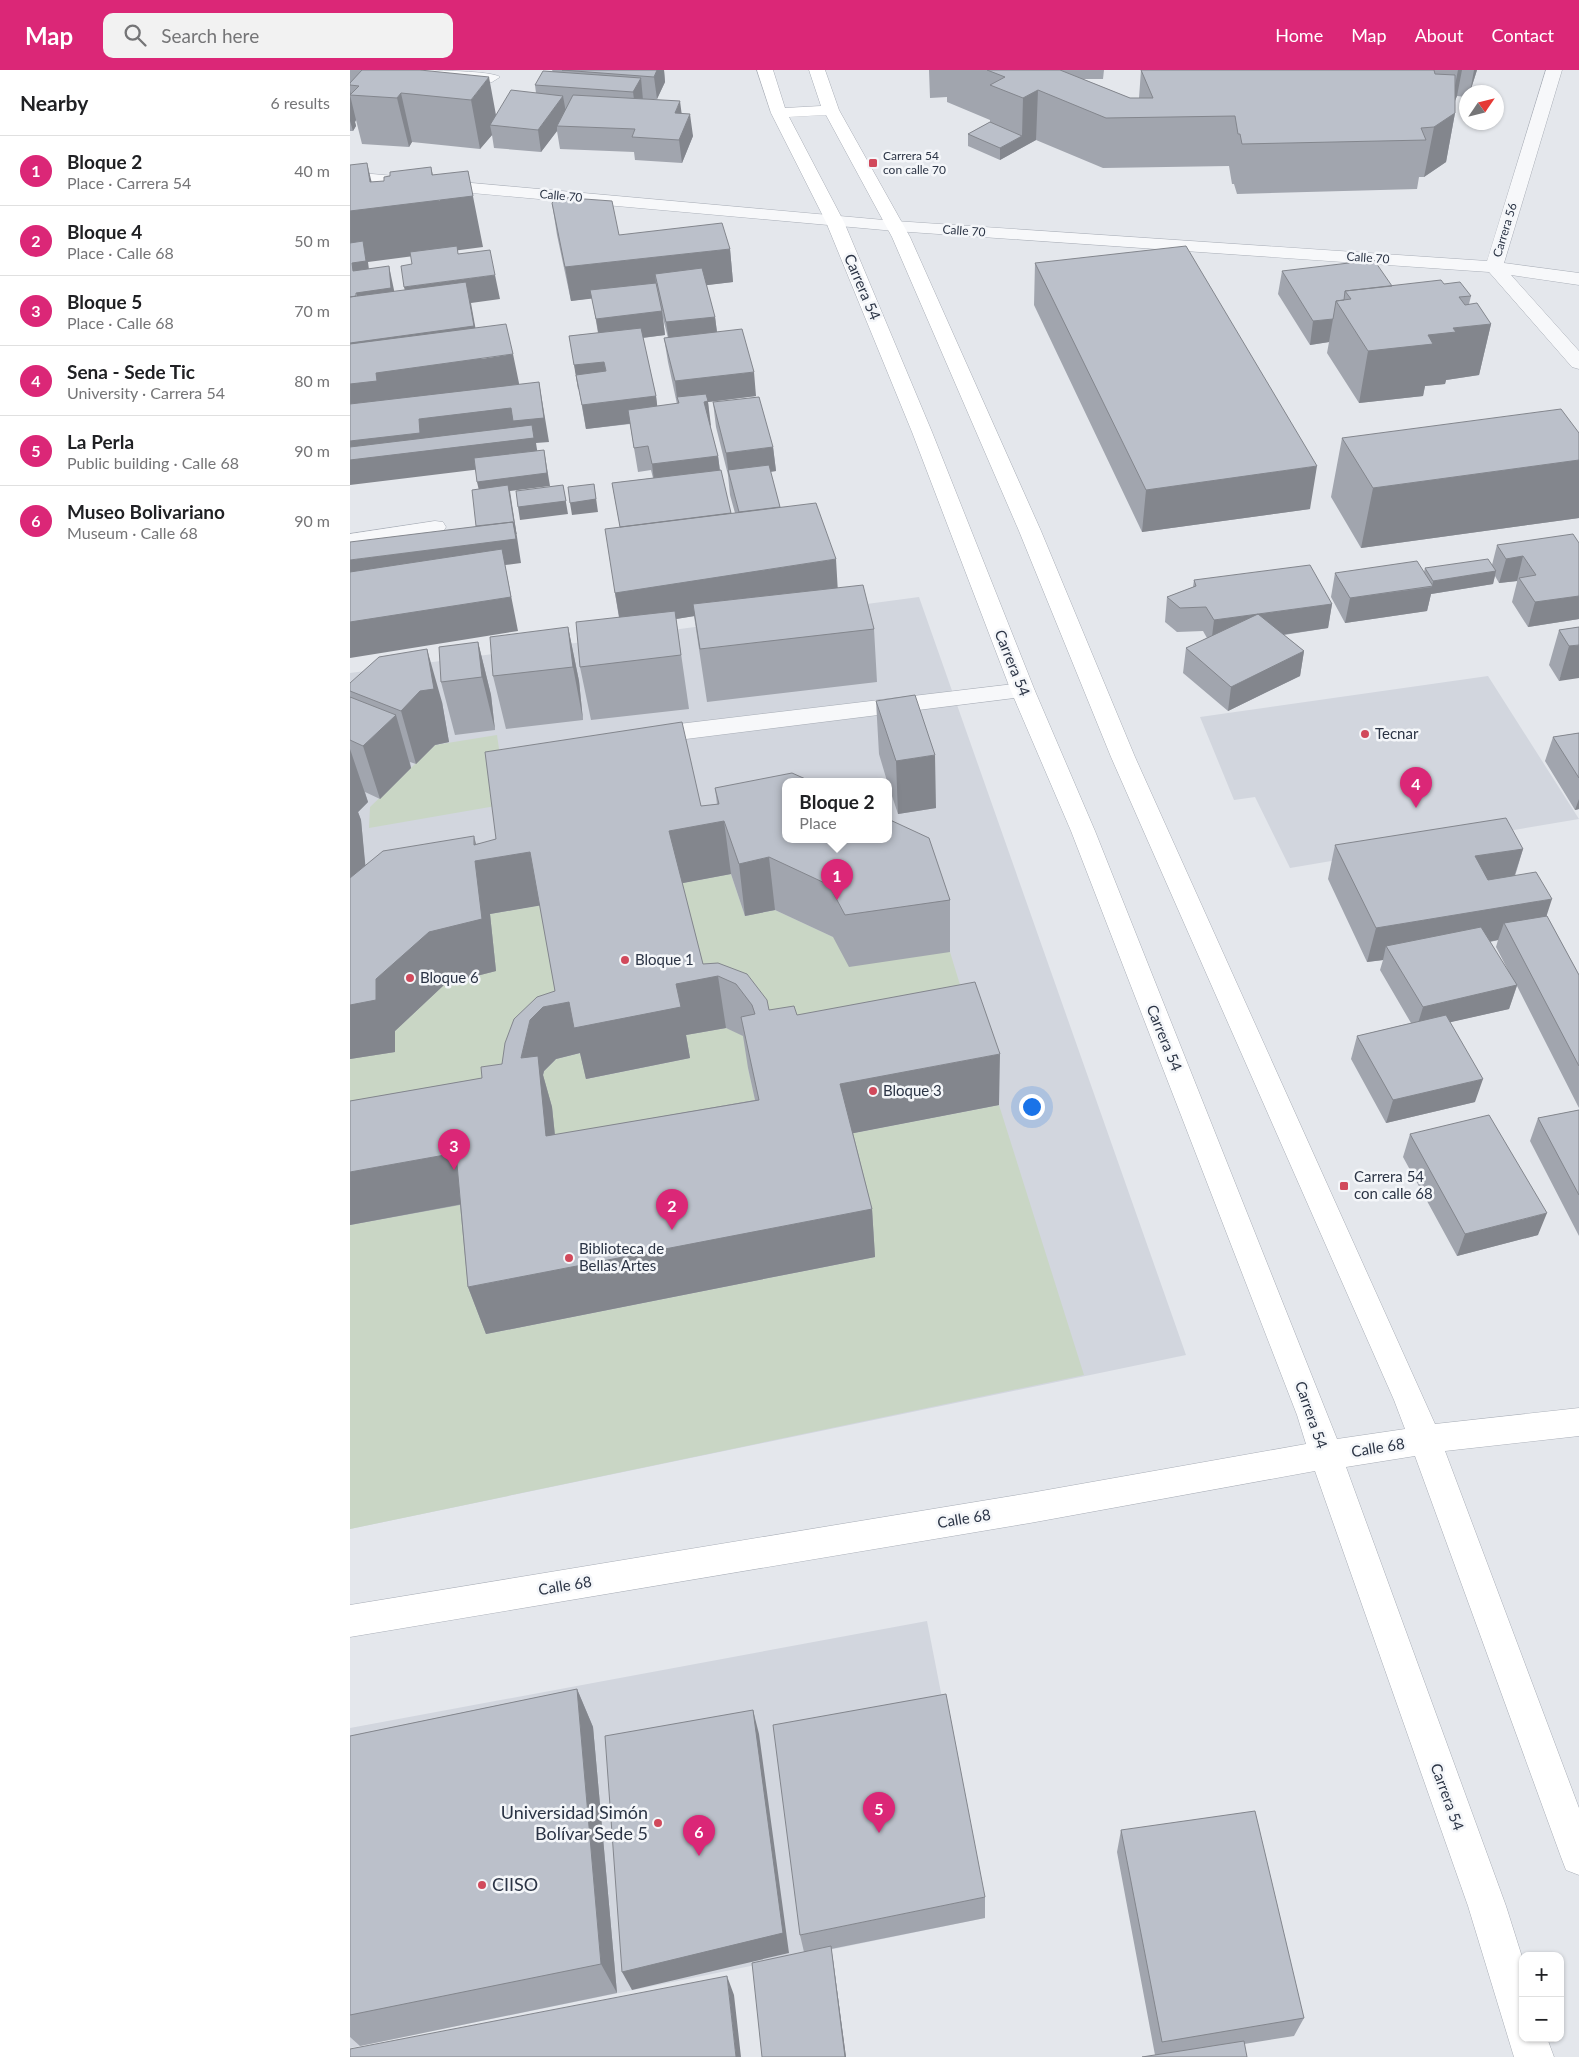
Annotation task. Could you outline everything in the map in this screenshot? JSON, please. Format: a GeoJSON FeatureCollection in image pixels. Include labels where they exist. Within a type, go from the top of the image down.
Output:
{"type":"FeatureCollection","features":[{"type":"Feature","properties":{"kind":"main road","name":"Carrera 54"},"geometry":{"type":"LineString","coordinates":[[765,70],[779,113],[835,222],[922,432],[1022,691],[1086,840],[1295,1368],[1313,1415],[1325,1457],[1486,1906],[1519,2009]]}},
{"type":"Feature","properties":{"kind":"main road"},"geometry":{"type":"LineString","coordinates":[[817,70],[831,110],[895,226],[1026,522],[1123,757],[1410,1400],[1579,1857]]}},
{"type":"Feature","properties":{"kind":"main road"},"geometry":{"type":"LineString","coordinates":[[779,113],[831,110]]}},
{"type":"Feature","properties":{"kind":"main road","name":"Calle 68"},"geometry":{"type":"LineString","coordinates":[[350,1621],[1030,1508],[1275,1463],[1325,1457],[1469,1433],[1579,1422]]}},
{"type":"Feature","properties":{"kind":"main road"},"geometry":{"type":"LineString","coordinates":[[1529,2042],[1534,2057]]}},
{"type":"Feature","properties":{"kind":"street"},"geometry":{"type":"LineString","coordinates":[[405,70],[492,77]]}},
{"type":"Feature","properties":{"kind":"street","name":"Carrera 56"},"geometry":{"type":"LineString","coordinates":[[1554,70],[1494,267],[1579,362]]}},
{"type":"Feature","properties":{"kind":"street","name":"Calle 70"},"geometry":{"type":"LineString","coordinates":[[350,177],[805,217],[835,222],[1494,267],[1579,279]]}},
{"type":"Feature","properties":{"kind":"street"},"geometry":{"type":"LineString","coordinates":[[350,540],[435,527]]}},
{"type":"Feature","properties":{"kind":"street"},"geometry":{"type":"LineString","coordinates":[[662,734],[1022,691]]}},
{"type":"Feature","properties":{"kind":"shaded area"},"geometry":{"type":"Polygon","coordinates":[[[919,597],[1186,1355],[350,1529],[350,673],[919,597]]]}},
{"type":"Feature","properties":{"kind":"shaded area"},"geometry":{"type":"Polygon","coordinates":[[[1488,676],[1579,819],[1290,868],[1255,797],[1234,800],[1200,717],[1488,676]]]}},
{"type":"Feature","properties":{"kind":"shaded area","name":"Universidad Simón Bolívar Sede 5"},"geometry":{"type":"Polygon","coordinates":[[[927,1621],[985,1918],[350,2048],[350,1728],[927,1621]]]}},
{"type":"Feature","properties":{"kind":"green space"},"geometry":{"type":"Polygon","coordinates":[[[497,735],[507,804],[369,828],[370,807],[435,745],[497,735]]]}},
{"type":"Feature","properties":{"kind":"green space"},"geometry":{"type":"Polygon","coordinates":[[[731,874],[745,916],[775,910],[833,937],[950,952],[975,1034],[773,1051],[711,1016],[678,884],[731,874]]]}},
{"type":"Feature","properties":{"kind":"green space"},"geometry":{"type":"Polygon","coordinates":[[[543,905],[568,1043],[350,1154],[350,1059],[395,1031],[490,914],[543,905]]]}},
{"type":"Feature","properties":{"kind":"green space"},"geometry":{"type":"Polygon","coordinates":[[[726,1028],[743,1035],[759,1056],[748,1068],[766,1150],[560,1186],[537,1100],[544,1071],[556,1059],[581,1053],[587,1079],[690,1058],[685,1035],[726,1028]]]}},
{"type":"Feature","properties":{"kind":"green space"},"geometry":{"type":"Polygon","coordinates":[[[999,1105],[1084,1375],[350,1529],[350,1225],[473,1202],[486,1334],[875,1257],[844,1135],[999,1105]]]}},
{"type":"Feature","properties":{"kind":"building"},"geometry":{"type":"Polygon","coordinates":[[[362,70],[420,70],[489,77],[471,100],[401,93],[397,98],[350,95],[359,86],[350,85],[350,83],[362,70]]]}},
{"type":"Feature","properties":{"kind":"building"},"geometry":{"type":"Polygon","coordinates":[[[562,70],[657,70],[654,77],[562,70]]]}},
{"type":"Feature","properties":{"kind":"building"},"geometry":{"type":"Polygon","coordinates":[[[987,70],[1060,70],[1130,98],[1153,98],[1141,70],[1434,70],[1435,74],[1455,75],[1455,113],[1434,127],[1421,128],[1426,140],[1242,144],[1235,116],[1106,118],[1038,90],[1023,98],[990,85],[1005,77],[987,70]]]}},
{"type":"Feature","properties":{"kind":"building"},"geometry":{"type":"Polygon","coordinates":[[[543,71],[641,78],[633,92],[535,85],[543,71]]]}},
{"type":"Feature","properties":{"kind":"building"},"geometry":{"type":"Polygon","coordinates":[[[511,90],[563,96],[538,130],[490,125],[511,90]]]}},
{"type":"Feature","properties":{"kind":"building"},"geometry":{"type":"Polygon","coordinates":[[[573,95],[680,101],[675,113],[690,114],[679,140],[632,137],[635,129],[557,126],[573,95]]]}},
{"type":"Feature","properties":{"kind":"building"},"geometry":{"type":"Polygon","coordinates":[[[990,122],[1022,136],[1000,148],[968,134],[990,122]]]}},
{"type":"Feature","properties":{"kind":"building"},"geometry":{"type":"Polygon","coordinates":[[[367,163],[370,182],[384,181],[384,177],[390,176],[390,172],[431,167],[432,175],[468,171],[473,196],[350,211],[350,165],[367,163]]]}},
{"type":"Feature","properties":{"kind":"building"},"geometry":{"type":"Polygon","coordinates":[[[557,197],[612,201],[619,235],[722,223],[730,249],[565,267],[552,203],[557,197]]]}},
{"type":"Feature","properties":{"kind":"building"},"geometry":{"type":"Polygon","coordinates":[[[363,241],[366,261],[352,263],[353,271],[389,266],[391,288],[356,293],[356,296],[350,297],[350,243],[363,241]]]}},
{"type":"Feature","properties":{"kind":"building"},"geometry":{"type":"Polygon","coordinates":[[[457,246],[458,254],[490,250],[495,275],[404,287],[401,266],[412,264],[410,252],[457,246]]]}},
{"type":"Feature","properties":{"kind":"building"},"geometry":{"type":"Polygon","coordinates":[[[1186,246],[1317,466],[1146,490],[1035,263],[1186,246]]]}},
{"type":"Feature","properties":{"kind":"building"},"geometry":{"type":"Polygon","coordinates":[[[1374,260],[1392,286],[1345,291],[1344,300],[1336,301],[1333,319],[1313,321],[1282,271],[1374,260]]]}},
{"type":"Feature","properties":{"kind":"building"},"geometry":{"type":"Polygon","coordinates":[[[702,268],[715,317],[666,322],[655,274],[702,268]]]}},
{"type":"Feature","properties":{"kind":"building"},"geometry":{"type":"Polygon","coordinates":[[[1441,280],[1444,284],[1460,282],[1471,296],[1459,297],[1465,305],[1477,303],[1491,324],[1453,328],[1456,332],[1428,335],[1433,344],[1368,351],[1336,301],[1351,299],[1345,291],[1441,280]]]}},
{"type":"Feature","properties":{"kind":"building"},"geometry":{"type":"Polygon","coordinates":[[[466,282],[474,326],[350,343],[350,297],[466,282]]]}},
{"type":"Feature","properties":{"kind":"building"},"geometry":{"type":"Polygon","coordinates":[[[656,283],[662,311],[596,319],[590,290],[656,283]]]}},
{"type":"Feature","properties":{"kind":"building"},"geometry":{"type":"Polygon","coordinates":[[[506,324],[513,354],[376,373],[377,381],[350,384],[350,344],[506,324]]]}},
{"type":"Feature","properties":{"kind":"building"},"geometry":{"type":"Polygon","coordinates":[[[641,328],[656,396],[582,405],[576,375],[606,371],[604,362],[574,365],[569,336],[641,328]]]}},
{"type":"Feature","properties":{"kind":"building"},"geometry":{"type":"Polygon","coordinates":[[[742,329],[754,372],[675,381],[664,338],[742,329]]]}},
{"type":"Feature","properties":{"kind":"building"},"geometry":{"type":"Polygon","coordinates":[[[539,382],[544,418],[513,421],[511,408],[419,419],[420,433],[350,441],[350,404],[539,382]]]}},
{"type":"Feature","properties":{"kind":"building"},"geometry":{"type":"Polygon","coordinates":[[[706,394],[708,401],[704,402],[718,456],[652,464],[648,446],[634,448],[628,410],[679,403],[677,397],[706,394]]]}},
{"type":"Feature","properties":{"kind":"building"},"geometry":{"type":"Polygon","coordinates":[[[759,397],[773,447],[726,453],[713,402],[759,397]]]}},
{"type":"Feature","properties":{"kind":"building"},"geometry":{"type":"Polygon","coordinates":[[[1561,409],[1579,433],[1579,460],[1373,488],[1342,438],[1561,409]]]}},
{"type":"Feature","properties":{"kind":"building"},"geometry":{"type":"Polygon","coordinates":[[[532,425],[534,438],[350,460],[350,447],[532,425]]]}},
{"type":"Feature","properties":{"kind":"building"},"geometry":{"type":"Polygon","coordinates":[[[544,450],[547,473],[477,482],[474,458],[544,450]]]}},
{"type":"Feature","properties":{"kind":"building"},"geometry":{"type":"Polygon","coordinates":[[[769,465],[780,507],[739,512],[728,470],[769,465]]]}},
{"type":"Feature","properties":{"kind":"building"},"geometry":{"type":"Polygon","coordinates":[[[721,470],[731,513],[620,527],[612,483],[721,470]]]}},
{"type":"Feature","properties":{"kind":"building"},"geometry":{"type":"Polygon","coordinates":[[[594,484],[596,499],[570,503],[568,487],[594,484]]]}},
{"type":"Feature","properties":{"kind":"building"},"geometry":{"type":"Polygon","coordinates":[[[508,485],[516,534],[513,522],[476,526],[472,490],[508,485]]]}},
{"type":"Feature","properties":{"kind":"building"},"geometry":{"type":"Polygon","coordinates":[[[563,485],[566,501],[518,507],[516,491],[563,485]]]}},
{"type":"Feature","properties":{"kind":"building"},"geometry":{"type":"Polygon","coordinates":[[[816,503],[836,559],[615,593],[605,529],[816,503]]]}},
{"type":"Feature","properties":{"kind":"building"},"geometry":{"type":"Polygon","coordinates":[[[513,522],[516,539],[350,560],[350,542],[513,522]]]}},
{"type":"Feature","properties":{"kind":"building"},"geometry":{"type":"Polygon","coordinates":[[[1573,534],[1579,543],[1579,596],[1535,602],[1519,578],[1536,575],[1523,556],[1506,559],[1497,545],[1573,534]]]}},
{"type":"Feature","properties":{"kind":"building"},"geometry":{"type":"Polygon","coordinates":[[[502,549],[511,597],[350,622],[350,572],[502,549]]]}},
{"type":"Feature","properties":{"kind":"building"},"geometry":{"type":"Polygon","coordinates":[[[1488,559],[1496,571],[1433,581],[1425,568],[1488,559]]]}},
{"type":"Feature","properties":{"kind":"building"},"geometry":{"type":"Polygon","coordinates":[[[1417,561],[1433,586],[1350,598],[1335,573],[1417,561]]]}},
{"type":"Feature","properties":{"kind":"building"},"geometry":{"type":"Polygon","coordinates":[[[1310,565],[1332,604],[1214,620],[1206,607],[1180,608],[1167,597],[1196,586],[1194,580],[1310,565]]]}},
{"type":"Feature","properties":{"kind":"building"},"geometry":{"type":"Polygon","coordinates":[[[863,585],[874,629],[700,649],[693,604],[863,585]]]}},
{"type":"Feature","properties":{"kind":"building"},"geometry":{"type":"Polygon","coordinates":[[[675,611],[681,655],[580,667],[576,622],[675,611]]]}},
{"type":"Feature","properties":{"kind":"building"},"geometry":{"type":"Polygon","coordinates":[[[1258,614],[1304,651],[1231,687],[1186,648],[1258,614]]]}},
{"type":"Feature","properties":{"kind":"building"},"geometry":{"type":"Polygon","coordinates":[[[568,627],[573,667],[493,676],[490,637],[568,627]]]}},
{"type":"Feature","properties":{"kind":"building"},"geometry":{"type":"Polygon","coordinates":[[[1579,627],[1579,645],[1569,646],[1559,630],[1579,627]]]}},
{"type":"Feature","properties":{"kind":"building"},"geometry":{"type":"Polygon","coordinates":[[[478,642],[482,677],[441,682],[439,647],[478,642]]]}},
{"type":"Feature","properties":{"kind":"building"},"geometry":{"type":"Polygon","coordinates":[[[427,649],[434,689],[420,691],[401,711],[350,691],[350,683],[379,657],[427,649]]]}},
{"type":"Feature","properties":{"kind":"building"},"geometry":{"type":"Polygon","coordinates":[[[915,695],[935,755],[896,761],[876,701],[915,695]]]}},
{"type":"Feature","properties":{"kind":"building"},"geometry":{"type":"Polygon","coordinates":[[[350,697],[396,715],[363,746],[350,740],[350,697]]]}},
{"type":"Feature","properties":{"kind":"building"},"geometry":{"type":"Polygon","coordinates":[[[682,722],[701,806],[719,804],[715,788],[792,773],[803,778],[782,778],[782,843],[892,843],[892,821],[929,838],[950,900],[845,915],[829,885],[769,857],[739,864],[724,821],[669,831],[703,964],[718,963],[747,974],[767,1000],[769,1010],[794,1006],[797,1015],[975,982],[1000,1054],[840,1084],[872,1209],[468,1287],[456,1153],[350,1172],[350,1101],[482,1078],[481,1067],[502,1064],[505,1043],[514,1019],[537,997],[555,991],[530,852],[475,861],[482,919],[429,932],[376,979],[376,1000],[350,1005],[350,878],[383,851],[474,836],[474,845],[496,839],[485,752],[682,722]],[[718,976],[676,984],[681,1007],[574,1028],[569,1002],[543,1007],[530,1020],[521,1058],[538,1056],[546,1136],[759,1100],[741,1017],[755,1014],[752,1005],[736,984],[718,976]]]}},
{"type":"Feature","properties":{"kind":"building"},"geometry":{"type":"Polygon","coordinates":[[[1579,733],[1579,778],[1553,737],[1579,733]]]}},
{"type":"Feature","properties":{"kind":"building"},"geometry":{"type":"Polygon","coordinates":[[[1506,818],[1523,849],[1475,856],[1488,880],[1536,872],[1552,899],[1376,928],[1335,845],[1506,818]]]}},
{"type":"Feature","properties":{"kind":"building"},"geometry":{"type":"Polygon","coordinates":[[[1547,916],[1579,975],[1579,1066],[1504,923],[1547,916]]]}},
{"type":"Feature","properties":{"kind":"building"},"geometry":{"type":"Polygon","coordinates":[[[1481,927],[1517,985],[1423,1007],[1386,946],[1481,927]]]}},
{"type":"Feature","properties":{"kind":"building"},"geometry":{"type":"Polygon","coordinates":[[[1446,1015],[1483,1079],[1393,1100],[1357,1036],[1446,1015]]]}},
{"type":"Feature","properties":{"kind":"building"},"geometry":{"type":"Polygon","coordinates":[[[1579,1110],[1579,1195],[1538,1118],[1579,1110]]]}},
{"type":"Feature","properties":{"kind":"building"},"geometry":{"type":"Polygon","coordinates":[[[1489,1115],[1547,1213],[1465,1234],[1410,1134],[1489,1115]]]}},
{"type":"Feature","properties":{"kind":"building","name":"CIISO"},"geometry":{"type":"Polygon","coordinates":[[[577,1689],[601,1964],[350,2015],[350,1736],[577,1689]]]}},
{"type":"Feature","properties":{"kind":"building"},"geometry":{"type":"Polygon","coordinates":[[[946,1694],[985,1897],[800,1935],[773,1725],[946,1694]]]}},
{"type":"Feature","properties":{"kind":"building"},"geometry":{"type":"Polygon","coordinates":[[[753,1710],[783,1933],[622,1972],[605,1736],[753,1710]]]}},
{"type":"Feature","properties":{"kind":"building"},"geometry":{"type":"Polygon","coordinates":[[[1255,1811],[1304,2018],[1162,2042],[1121,1830],[1255,1811]]]}},
{"type":"Feature","properties":{"kind":"building"},"geometry":{"type":"Polygon","coordinates":[[[831,1946],[845,2057],[762,2057],[752,1963],[831,1946]]]}},
{"type":"Feature","properties":{"kind":"building"},"geometry":{"type":"Polygon","coordinates":[[[727,1976],[736,2057],[350,2057],[350,2049],[727,1976]]]}},
{"type":"Feature","properties":{"kind":"building"},"geometry":{"type":"Polygon","coordinates":[[[1244,2041],[1247,2057],[1142,2057],[1244,2041]]]}},
{"type":"Feature","properties":{"kind":"place","name":"Carrera 54 con calle 70"},"geometry":{"type":"Point","coordinates":[873,163]}},
{"type":"Feature","properties":{"kind":"place","name":"Tecnar"},"geometry":{"type":"Point","coordinates":[1365,734]}},
{"type":"Feature","properties":{"kind":"place","name":"Sena - Sede Tic"},"geometry":{"type":"Point","coordinates":[1416,808]}},
{"type":"Feature","properties":{"kind":"place","name":"Bloque 2"},"geometry":{"type":"Point","coordinates":[837,900]}},
{"type":"Feature","properties":{"kind":"place","name":"Bloque 1"},"geometry":{"type":"Point","coordinates":[625,960]}},
{"type":"Feature","properties":{"kind":"place","name":"Bloque 6"},"geometry":{"type":"Point","coordinates":[410,978]}},
{"type":"Feature","properties":{"kind":"place","name":"Bloque 3"},"geometry":{"type":"Point","coordinates":[873,1091]}},
{"type":"Feature","properties":{"kind":"place","name":"Bloque 5"},"geometry":{"type":"Point","coordinates":[454,1170]}},
{"type":"Feature","properties":{"kind":"place","name":"Carrera 54 con calle 68"},"geometry":{"type":"Point","coordinates":[1344,1186]}},
{"type":"Feature","properties":{"kind":"place","name":"Bloque 4"},"geometry":{"type":"Point","coordinates":[672,1230]}},
{"type":"Feature","properties":{"kind":"place","name":"Biblioteca de Bellas Artes"},"geometry":{"type":"Point","coordinates":[569,1258]}},
{"type":"Feature","properties":{"kind":"place","name":"Universidad Simón Bolívar Sede 5"},"geometry":{"type":"Point","coordinates":[658,1823]}},
{"type":"Feature","properties":{"kind":"place","name":"La Perla"},"geometry":{"type":"Point","coordinates":[879,1833]}},
{"type":"Feature","properties":{"kind":"place","name":"Museo Bolivariano"},"geometry":{"type":"Point","coordinates":[699,1856]}},
{"type":"Feature","properties":{"kind":"place","name":"CIISO"},"geometry":{"type":"Point","coordinates":[482,1885]}}]}
